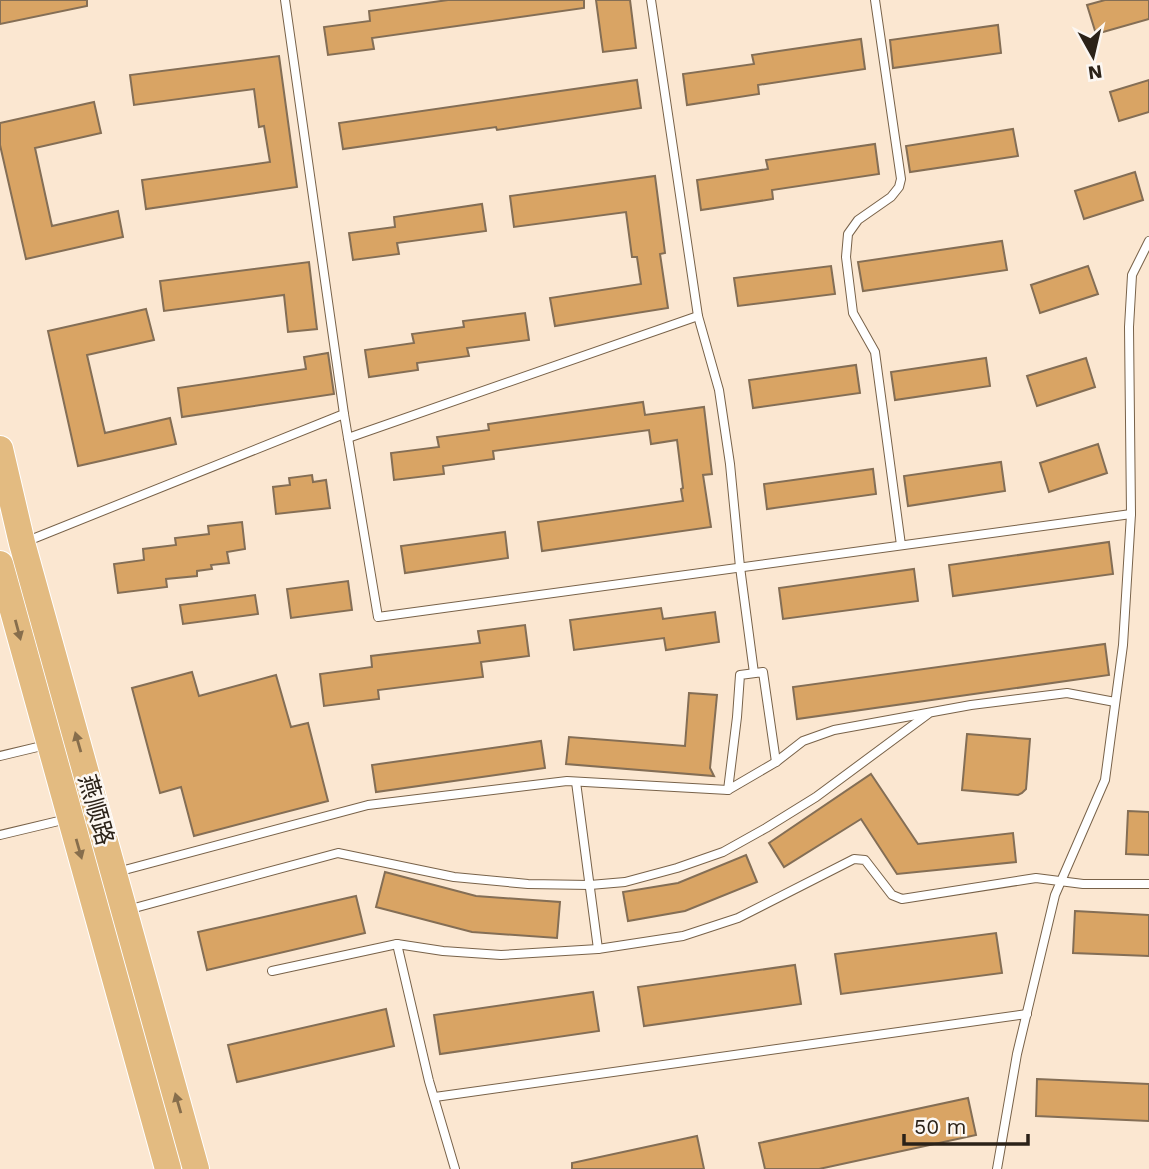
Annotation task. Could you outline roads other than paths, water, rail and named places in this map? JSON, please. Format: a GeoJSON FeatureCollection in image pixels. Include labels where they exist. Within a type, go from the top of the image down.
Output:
{"type":"FeatureCollection","features":[{"type":"Feature","properties":{"kind":"main road","name":"燕顺路"},"geometry":{"type":"LineString","coordinates":[[0,449],[22,543],[196,1169]]}},
{"type":"Feature","properties":{"kind":"main road","name":"燕顺路"},"geometry":{"type":"LineString","coordinates":[[0,564],[168,1169]]}},
{"type":"Feature","properties":{"kind":"lane"},"geometry":{"type":"LineString","coordinates":[[285,0],[344,414],[378,617],[1131,514]]}},
{"type":"Feature","properties":{"kind":"lane"},"geometry":{"type":"LineString","coordinates":[[652,0],[698,316],[719,390],[754,673]]}},
{"type":"Feature","properties":{"kind":"lane"},"geometry":{"type":"LineString","coordinates":[[875,0],[901,179],[899,187],[891,197],[858,220],[848,234],[846,257],[853,313],[875,352],[901,545]]}},
{"type":"Feature","properties":{"kind":"lane"},"geometry":{"type":"LineString","coordinates":[[997,1169],[1017,1054],[1055,895],[1105,780],[1123,645],[1131,514],[1129,327],[1132,275],[1149,241]]}},
{"type":"Feature","properties":{"kind":"lane"},"geometry":{"type":"LineString","coordinates":[[348,438],[698,316]]}},
{"type":"Feature","properties":{"kind":"lane"},"geometry":{"type":"LineString","coordinates":[[22,543],[344,414]]}},
{"type":"Feature","properties":{"kind":"lane"},"geometry":{"type":"LineString","coordinates":[[728,790],[740,675],[763,672],[776,762]]}},
{"type":"Feature","properties":{"kind":"lane"},"geometry":{"type":"LineString","coordinates":[[114,873],[368,804],[567,781],[728,790],[776,762],[803,741],[834,730],[971,705],[1067,693],[1115,702]]}},
{"type":"Feature","properties":{"kind":"lane"},"geometry":{"type":"LineString","coordinates":[[124,910],[338,853],[454,877],[528,884],[590,885],[625,882],[723,852],[816,797],[930,712]]}},
{"type":"Feature","properties":{"kind":"lane"},"geometry":{"type":"LineString","coordinates":[[0,756],[49,744]]}},
{"type":"Feature","properties":{"kind":"lane"},"geometry":{"type":"LineString","coordinates":[[576,782],[598,949]]}},
{"type":"Feature","properties":{"kind":"lane"},"geometry":{"type":"LineString","coordinates":[[0,835],[70,818]]}},
{"type":"Feature","properties":{"kind":"lane"},"geometry":{"type":"LineString","coordinates":[[272,971],[397,944],[443,951],[501,955],[598,949],[683,936],[738,918],[854,859],[865,860],[892,895],[902,900],[1036,878],[1083,884],[1149,884]]}},
{"type":"Feature","properties":{"kind":"lane"},"geometry":{"type":"LineString","coordinates":[[397,944],[429,1081],[455,1169]]}},
{"type":"Feature","properties":{"kind":"lane"},"geometry":{"type":"LineString","coordinates":[[435,1097],[1027,1014]]}}]}
